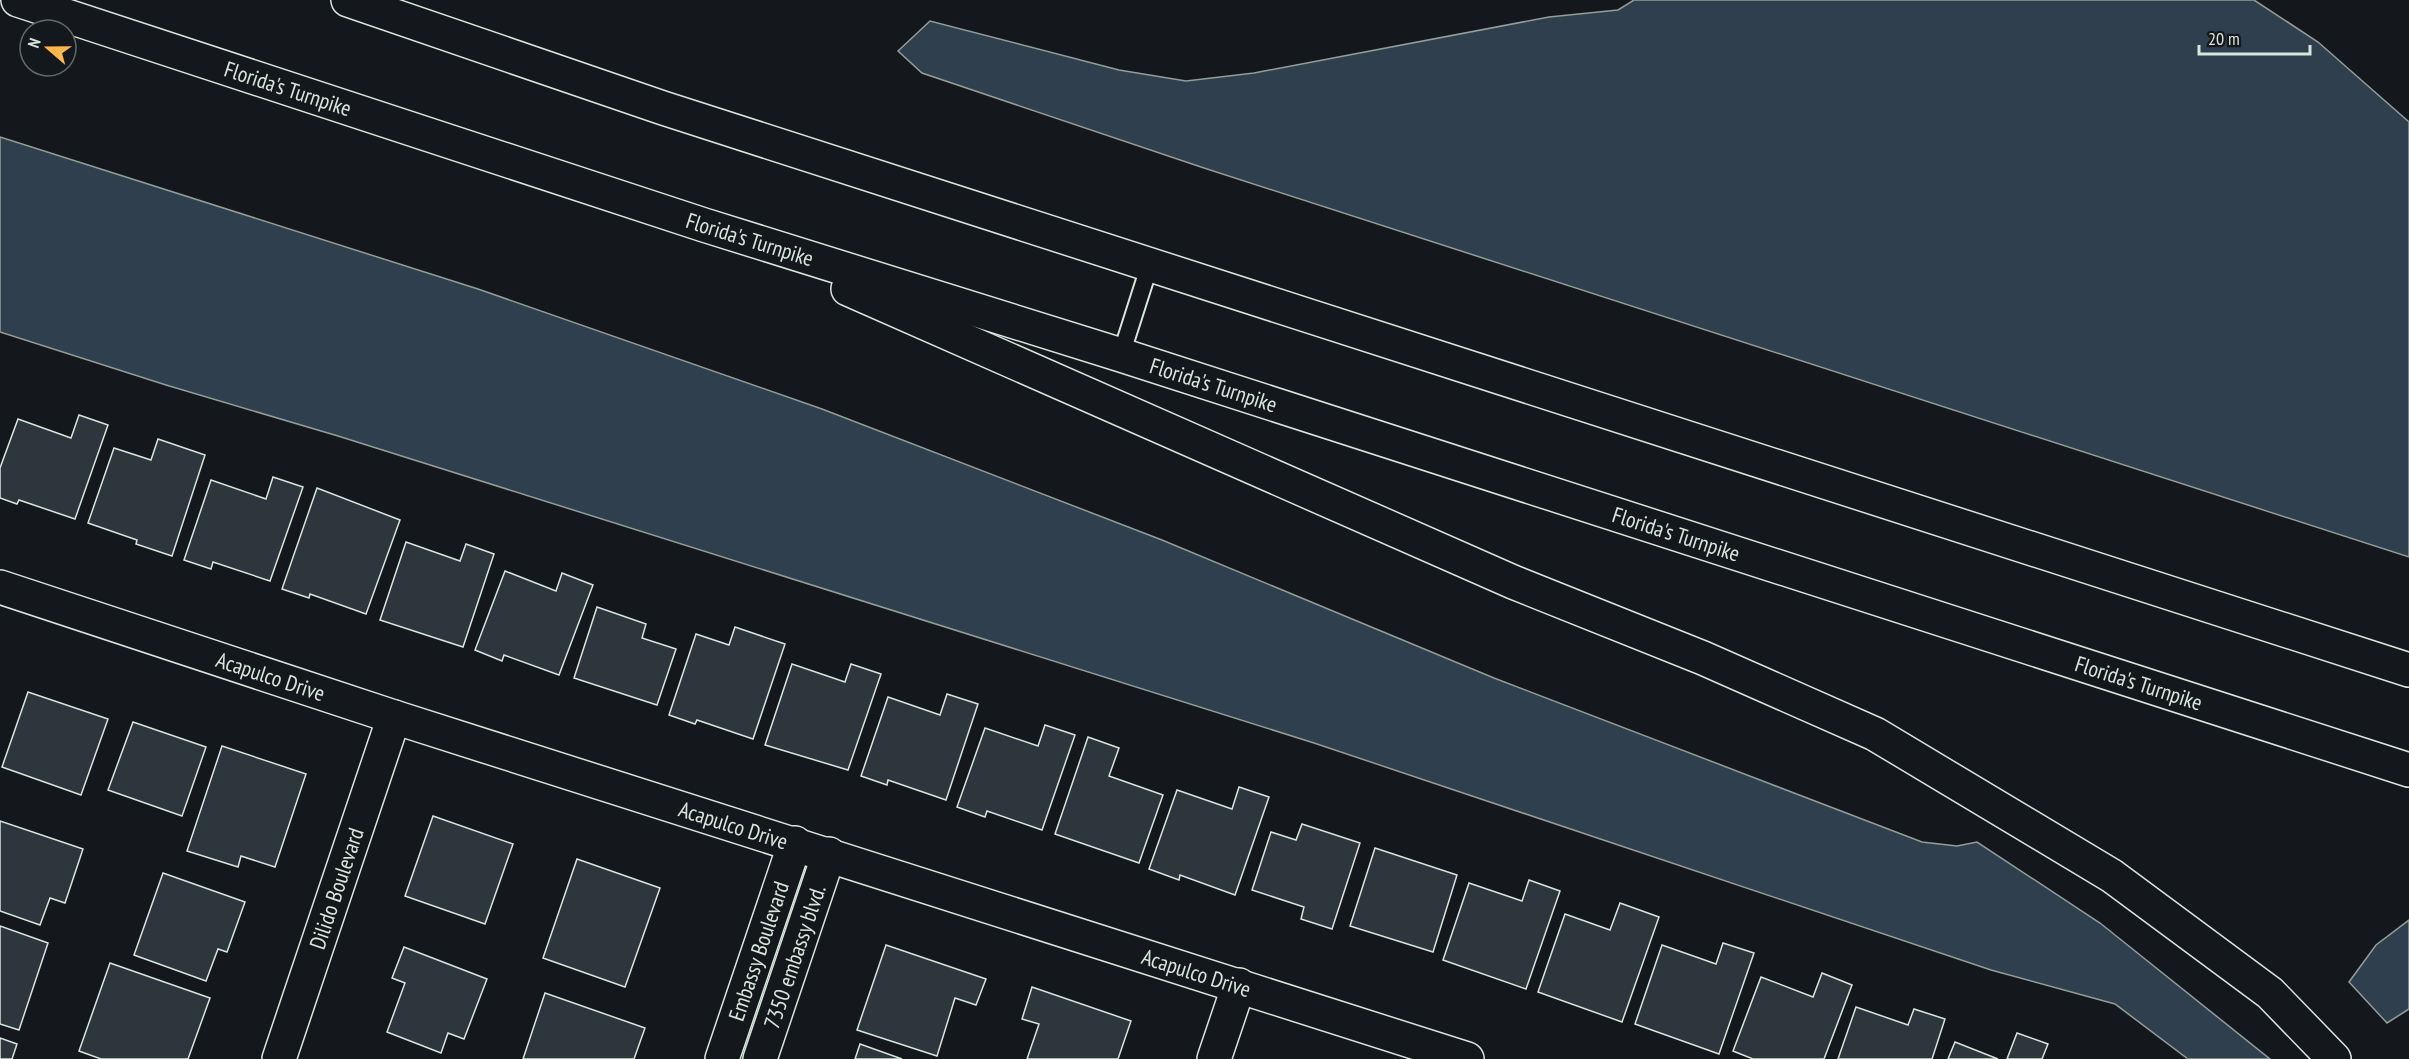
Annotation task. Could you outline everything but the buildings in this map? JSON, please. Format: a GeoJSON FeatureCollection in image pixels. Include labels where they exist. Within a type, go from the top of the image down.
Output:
{"type":"FeatureCollection","features":[{"type":"Feature","properties":{"kind":"main road","name":"Florida's Turnpike"},"geometry":{"type":"LineString","coordinates":[[18,0],[704,225],[1121,355],[2409,770]]}},
{"type":"Feature","properties":{"kind":"main road"},"geometry":{"type":"LineString","coordinates":[[348,0],[663,108],[2409,670]]}},
{"type":"Feature","properties":{"kind":"main road"},"geometry":{"type":"LineString","coordinates":[[704,225],[1514,582],[1703,658],[1875,734],[2112,876],[2270,993],[2334,1059]]}},
{"type":"Feature","properties":{"kind":"main road","name":"Acapulco Drive"},"geometry":{"type":"LineString","coordinates":[[0,587],[394,717],[1239,984],[1467,1059]]}},
{"type":"Feature","properties":{"kind":"main road","name":"Dilido Boulevard"},"geometry":{"type":"LineString","coordinates":[[279,1059],[394,717]]}},
{"type":"Feature","properties":{"kind":"main road","name":"Embassy Boulevard"},"geometry":{"type":"LineString","coordinates":[[722,1059],[795,843]]}},
{"type":"Feature","properties":{"kind":"main road","name":"7350 embassy blvd."},"geometry":{"type":"LineString","coordinates":[[760,1059],[829,854]]}},
{"type":"Feature","properties":{"kind":"main road"},"geometry":{"type":"LineString","coordinates":[[1214,1059],[1239,984]]}},
{"type":"Feature","properties":{"kind":"lane"},"geometry":{"type":"LineString","coordinates":[[1121,355],[1150,264]]}},
{"type":"Feature","properties":{"kind":"water"},"geometry":{"type":"Polygon","coordinates":[[[1634,0],[2254,0],[2318,42],[2409,122],[2409,557],[1204,168],[922,73],[898,51],[930,21],[1119,70],[1186,81],[1254,73],[1549,17],[1618,10],[1634,0]]]}},
{"type":"Feature","properties":{"kind":"water"},"geometry":{"type":"Polygon","coordinates":[[[0,137],[478,289],[822,409],[1162,540],[1494,678],[1922,842],[1957,846],[1977,842],[2100,923],[2270,1059],[2188,1059],[2115,1004],[1991,970],[1314,743],[0,332],[0,137]]]}},
{"type":"Feature","properties":{"kind":"water"},"geometry":{"type":"Polygon","coordinates":[[[2409,920],[2409,1009],[2387,1023],[2349,982],[2376,945],[2409,920]]]}}]}
